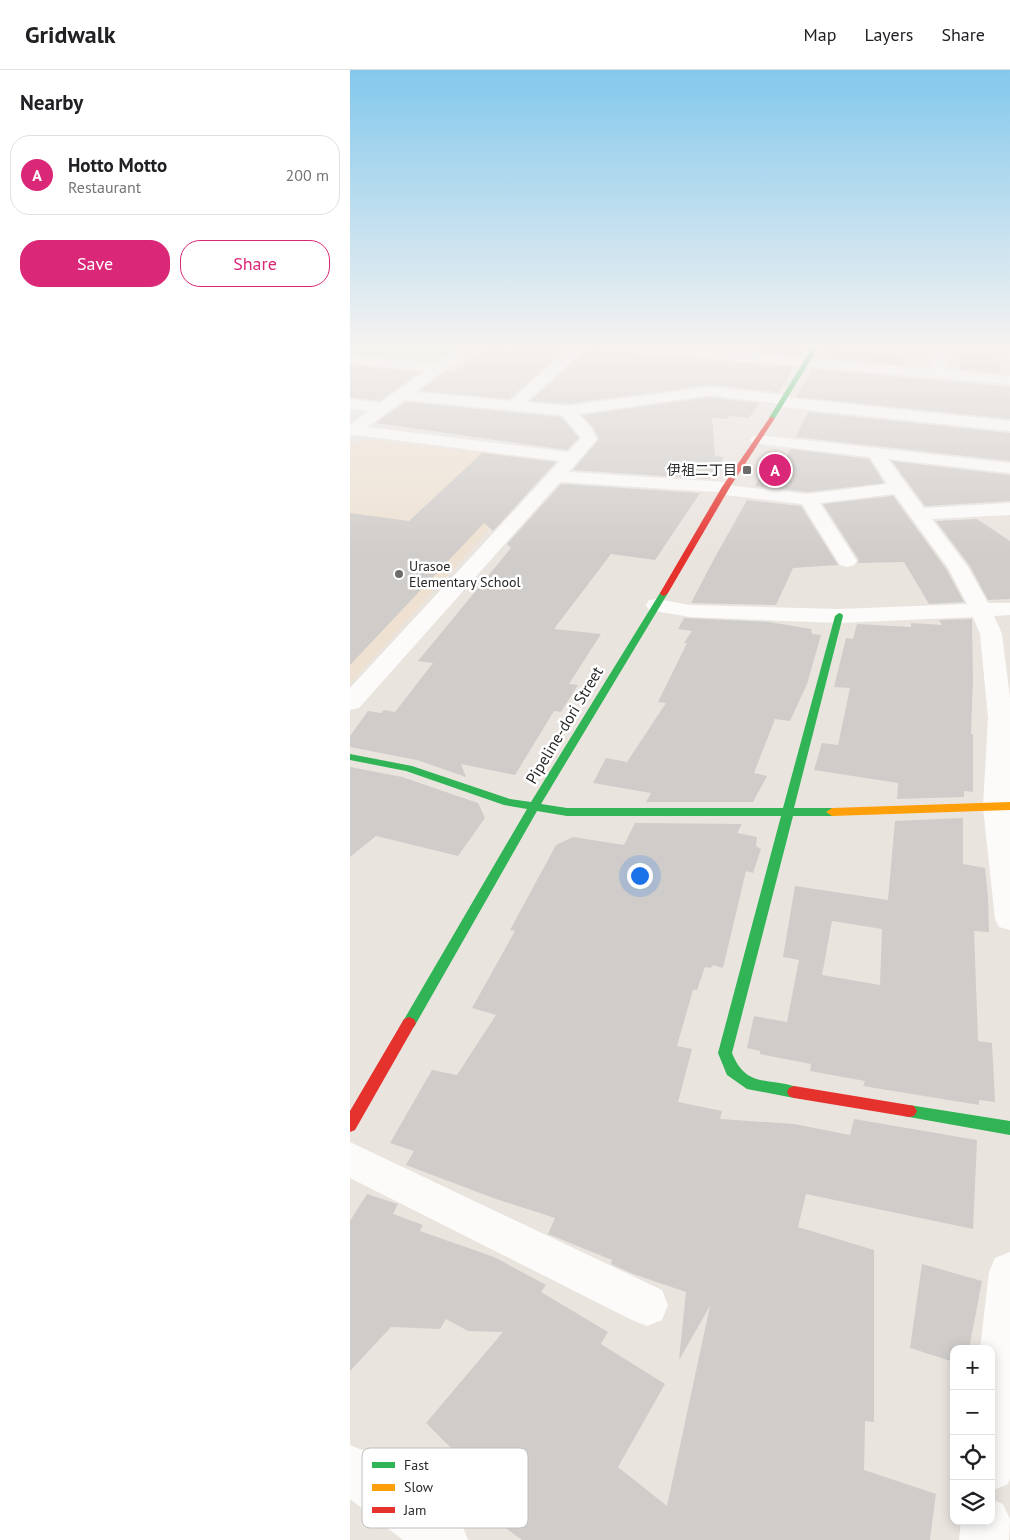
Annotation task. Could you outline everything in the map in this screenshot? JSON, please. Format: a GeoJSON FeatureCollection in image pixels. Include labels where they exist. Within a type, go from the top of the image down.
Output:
{"type":"FeatureCollection","features":[{"type":"Feature","properties":{"kind":"main road","name":"Pipeline-dori Street"},"geometry":{"type":"LineString","coordinates":[[350,1125],[535,806],[657,605],[725,488],[773,417]]}},
{"type":"Feature","properties":{"kind":"main road"},"geometry":{"type":"LineString","coordinates":[[839,616],[725,1053],[732,1071],[752,1086],[1010,1128]]}},
{"type":"Feature","properties":{"kind":"main road"},"geometry":{"type":"LineString","coordinates":[[350,757],[408,768],[508,802],[567,812],[786,814],[1004,807]]}},
{"type":"Feature","properties":{"kind":"street"},"geometry":{"type":"LineString","coordinates":[[351,431],[371,417]]}},
{"type":"Feature","properties":{"kind":"street"},"geometry":{"type":"LineString","coordinates":[[350,703],[589,439],[585,431],[572,417]]}},
{"type":"Feature","properties":{"kind":"street"},"geometry":{"type":"LineString","coordinates":[[925,417],[1010,426]]}},
{"type":"Feature","properties":{"kind":"street"},"geometry":{"type":"LineString","coordinates":[[351,431],[571,457]]}},
{"type":"Feature","properties":{"kind":"street"},"geometry":{"type":"LineString","coordinates":[[758,440],[1010,468]]}},
{"type":"Feature","properties":{"kind":"street"},"geometry":{"type":"LineString","coordinates":[[875,452],[899,488],[958,566],[982,611],[991,634],[1000,718],[1010,918]]}},
{"type":"Feature","properties":{"kind":"street"},"geometry":{"type":"LineString","coordinates":[[557,476],[725,488],[808,499],[899,488]]}},
{"type":"Feature","properties":{"kind":"street"},"geometry":{"type":"LineString","coordinates":[[808,499],[847,561]]}},
{"type":"Feature","properties":{"kind":"street"},"geometry":{"type":"LineString","coordinates":[[919,514],[1010,509]]}},
{"type":"Feature","properties":{"kind":"street"},"geometry":{"type":"LineString","coordinates":[[657,605],[690,610],[839,616],[1010,609]]}},
{"type":"Feature","properties":{"kind":"street"},"geometry":{"type":"LineString","coordinates":[[350,1158],[647,1304]]}},
{"type":"Feature","properties":{"kind":"street"},"geometry":{"type":"LineString","coordinates":[[994,1435],[1010,1272]]}},
{"type":"Feature","properties":{"kind":"street"},"geometry":{"type":"LineString","coordinates":[[350,1469],[362,1478]]}},
{"type":"Feature","properties":{"kind":"street"},"geometry":{"type":"LineString","coordinates":[[984,1540],[986,1525]]}},
{"type":"Feature","properties":{"kind":"street"},"geometry":{"type":"LineString","coordinates":[[427,1528],[443,1540]]}},
{"type":"Feature","properties":{"kind":"shaded area","name":"Urasoe Elementary School"},"geometry":{"type":"Polygon","coordinates":[[[374,440],[547,460],[547,465],[350,684],[350,446],[359,441],[374,440]]]}},
{"type":"Feature","properties":{"kind":"building"},"geometry":{"type":"Polygon","coordinates":[[[385,417],[557,417],[561,417],[579,438],[567,450],[376,423],[385,417]]]}},
{"type":"Feature","properties":{"kind":"building"},"geometry":{"type":"Polygon","coordinates":[[[583,417],[729,417],[727,419],[712,418],[715,456],[724,457],[709,479],[573,470],[599,439],[593,427],[583,417]]]}},
{"type":"Feature","properties":{"kind":"building"},"geometry":{"type":"Polygon","coordinates":[[[806,417],[852,417],[1010,433],[1010,461],[796,437],[806,417]]]}},
{"type":"Feature","properties":{"kind":"building"},"geometry":{"type":"Polygon","coordinates":[[[987,417],[1010,417],[1010,419],[987,417]]]}},
{"type":"Feature","properties":{"kind":"building"},"geometry":{"type":"Polygon","coordinates":[[[790,449],[869,459],[884,483],[808,492],[755,486],[769,461],[784,463],[790,449]]]}},
{"type":"Feature","properties":{"kind":"building","name":"Urasoe Elementary School"},"geometry":{"type":"Polygon","coordinates":[[[482,453],[556,462],[493,531],[484,523],[350,665],[350,513],[409,521],[482,453]]]}},
{"type":"Feature","properties":{"kind":"building"},"geometry":{"type":"Polygon","coordinates":[[[892,461],[1010,475],[1010,501],[925,506],[892,461]]]}},
{"type":"Feature","properties":{"kind":"building"},"geometry":{"type":"Polygon","coordinates":[[[561,484],[700,493],[655,560],[611,554],[554,629],[601,634],[569,684],[578,685],[561,712],[554,711],[515,775],[461,764],[466,777],[417,760],[350,747],[350,736],[368,711],[381,713],[384,710],[395,712],[433,663],[418,661],[511,548],[507,544],[561,484]]]}},
{"type":"Feature","properties":{"kind":"building"},"geometry":{"type":"Polygon","coordinates":[[[893,496],[946,569],[964,602],[929,604],[904,562],[858,563],[859,560],[823,504],[893,496]]]}},
{"type":"Feature","properties":{"kind":"building"},"geometry":{"type":"Polygon","coordinates":[[[747,500],[801,506],[838,565],[793,568],[776,605],[691,603],[714,559],[747,500]]]}},
{"type":"Feature","properties":{"kind":"building"},"geometry":{"type":"Polygon","coordinates":[[[977,519],[1010,541],[1010,599],[988,600],[970,566],[936,521],[977,519]]]}},
{"type":"Feature","properties":{"kind":"building"},"geometry":{"type":"Polygon","coordinates":[[[684,618],[769,622],[811,629],[812,634],[821,635],[807,684],[790,721],[775,719],[754,773],[767,776],[753,802],[646,802],[651,793],[593,783],[606,758],[627,762],[666,703],[658,702],[687,643],[684,643],[692,631],[678,629],[684,618]]]}},
{"type":"Feature","properties":{"kind":"building"},"geometry":{"type":"Polygon","coordinates":[[[972,619],[973,681],[971,734],[973,734],[973,792],[964,791],[964,797],[897,799],[898,783],[814,770],[822,743],[838,745],[850,688],[834,687],[846,638],[853,639],[857,624],[911,627],[911,623],[942,625],[939,620],[972,619]]]}},
{"type":"Feature","properties":{"kind":"building"},"geometry":{"type":"Polygon","coordinates":[[[350,767],[402,777],[478,803],[485,818],[458,856],[376,836],[350,857],[350,767]]]}},
{"type":"Feature","properties":{"kind":"building"},"geometry":{"type":"Polygon","coordinates":[[[963,818],[963,864],[985,868],[989,932],[974,931],[978,1041],[992,1043],[995,1102],[979,1100],[979,1105],[863,1086],[865,1081],[810,1071],[811,1064],[760,1054],[760,1051],[747,1048],[754,1016],[787,1022],[799,960],[783,957],[795,886],[888,900],[895,821],[963,818]],[[832,921],[822,975],[880,985],[882,929],[832,921]]]}},
{"type":"Feature","properties":{"kind":"building"},"geometry":{"type":"Polygon","coordinates":[[[635,823],[742,824],[737,833],[757,837],[756,846],[761,849],[753,873],[746,871],[723,968],[713,965],[711,968],[705,967],[697,990],[693,990],[677,1046],[692,1049],[678,1102],[722,1111],[720,1119],[794,1124],[850,1135],[854,1119],[977,1140],[973,1229],[806,1194],[798,1227],[874,1250],[874,1422],[865,1421],[864,1470],[936,1494],[930,1540],[522,1540],[506,1528],[528,1528],[528,1448],[451,1448],[426,1423],[503,1332],[468,1331],[446,1319],[440,1329],[391,1327],[350,1371],[350,1221],[367,1194],[398,1204],[393,1214],[423,1225],[420,1231],[494,1257],[546,1285],[541,1292],[608,1332],[601,1344],[665,1384],[618,1467],[667,1506],[710,1306],[679,1360],[686,1292],[633,1274],[611,1264],[612,1260],[548,1234],[555,1218],[496,1199],[406,1165],[414,1151],[390,1143],[432,1070],[457,1075],[496,1015],[472,1008],[515,931],[510,930],[556,845],[573,837],[624,845],[635,823]]]}},
{"type":"Feature","properties":{"kind":"building"},"geometry":{"type":"Polygon","coordinates":[[[922,1264],[982,1281],[970,1345],[950,1345],[950,1361],[910,1348],[922,1264]]]}},
{"type":"Feature","properties":{"kind":"traffic: fast"},"geometry":{"type":"LineString","coordinates":[[409,1023],[535,805],[664,593]]}},
{"type":"Feature","properties":{"kind":"traffic: fast"},"geometry":{"type":"LineString","coordinates":[[794,1092],[752,1085],[732,1071],[725,1053],[839,616]]}},
{"type":"Feature","properties":{"kind":"traffic: fast"},"geometry":{"type":"LineString","coordinates":[[350,757],[408,768],[508,802],[567,812],[832,812]]}},
{"type":"Feature","properties":{"kind":"traffic: fast"},"geometry":{"type":"LineString","coordinates":[[909,1111],[1010,1128]]}},
{"type":"Feature","properties":{"kind":"traffic: slow"},"geometry":{"type":"LineString","coordinates":[[832,812],[1010,806]]}},
{"type":"Feature","properties":{"kind":"traffic: jam"},"geometry":{"type":"LineString","coordinates":[[664,593],[726,487],[772,418]]}},
{"type":"Feature","properties":{"kind":"traffic: jam"},"geometry":{"type":"LineString","coordinates":[[350,1125],[409,1023]]}},
{"type":"Feature","properties":{"kind":"traffic: jam"},"geometry":{"type":"LineString","coordinates":[[794,1092],[909,1111]]}},
{"type":"Feature","properties":{"kind":"place","name":"伊祖二丁目"},"geometry":{"type":"Point","coordinates":[747,470]}},
{"type":"Feature","properties":{"kind":"place","name":"Hotto Motto"},"geometry":{"type":"Point","coordinates":[775,470]}},
{"type":"Feature","properties":{"kind":"place","name":"Urasoe Elementary School"},"geometry":{"type":"Point","coordinates":[399,574]}}]}
